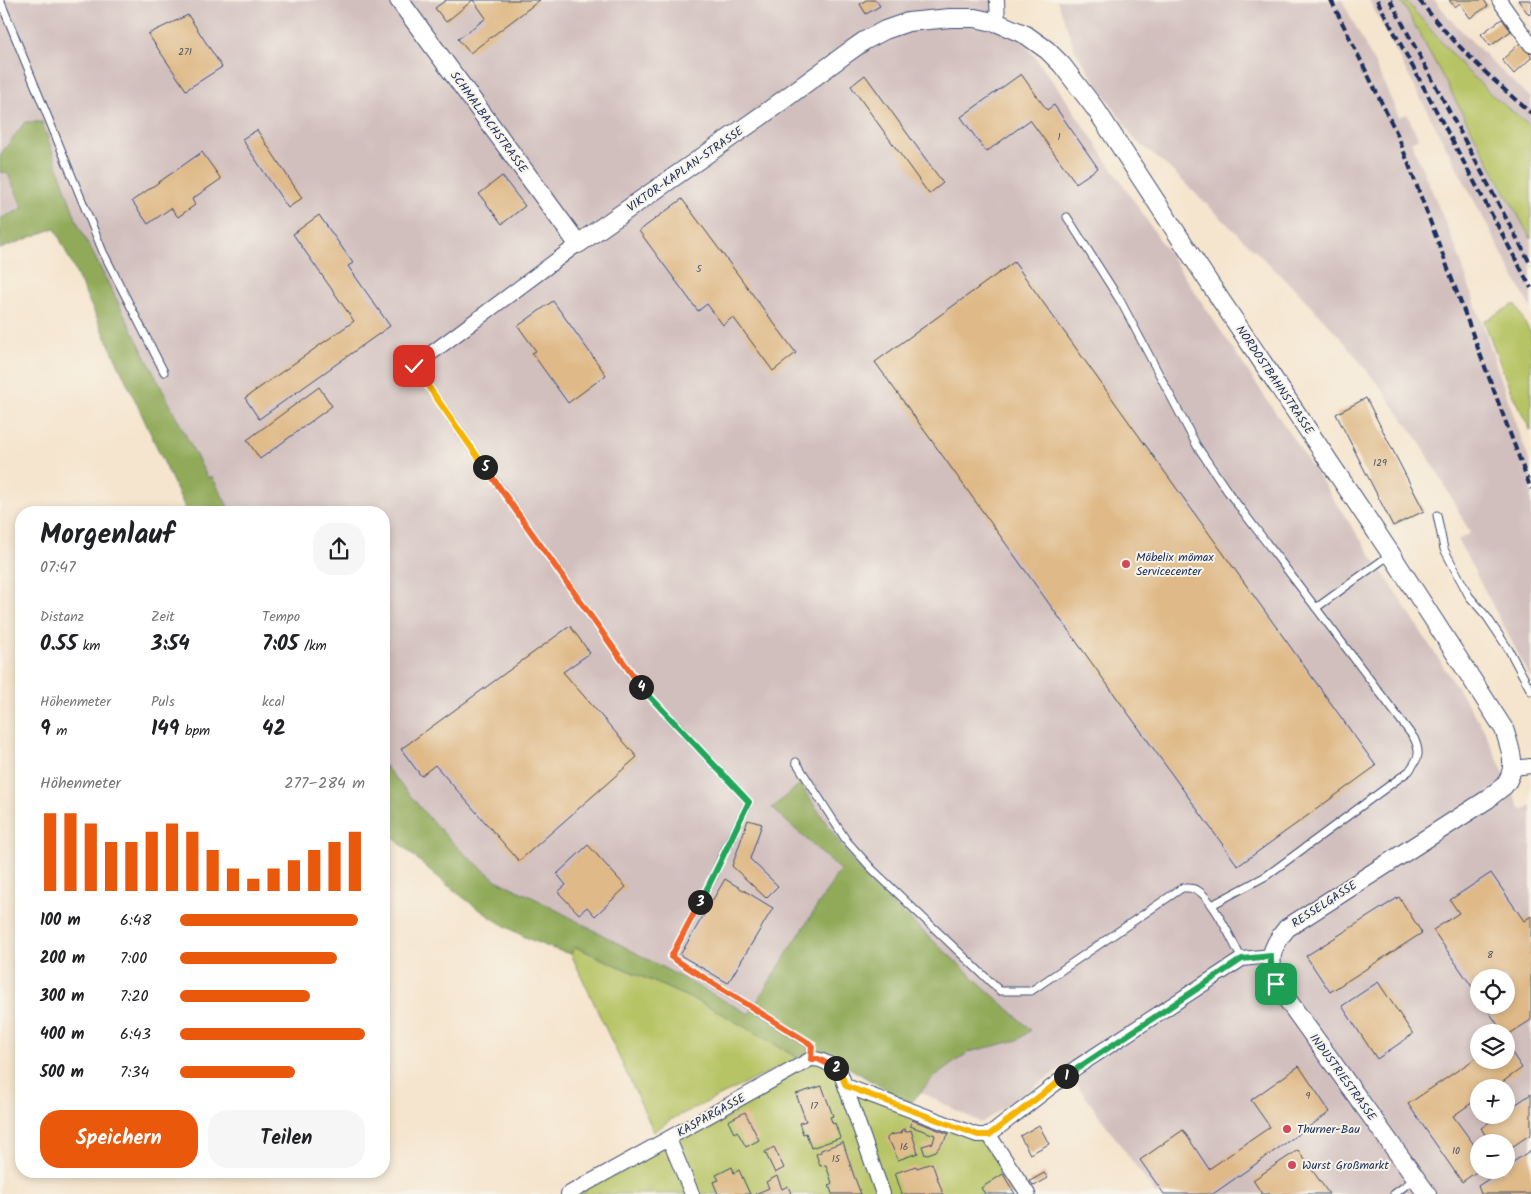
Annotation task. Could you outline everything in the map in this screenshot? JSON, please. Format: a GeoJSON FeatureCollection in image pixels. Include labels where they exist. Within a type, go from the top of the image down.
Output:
{"type":"FeatureCollection","features":[{"type":"Feature","properties":{"kind":"street","name":"SCHMALBACHSTRASSE"},"geometry":{"type":"LineString","coordinates":[[399,0],[578,244]]}},
{"type":"Feature","properties":{"kind":"street"},"geometry":{"type":"LineString","coordinates":[[997,0],[998,22]]}},
{"type":"Feature","properties":{"kind":"street"},"geometry":{"type":"LineString","coordinates":[[1499,0],[1531,45]]}},
{"type":"Feature","properties":{"kind":"street","name":"VIKTOR-KAPLAN-STRASSE"},"geometry":{"type":"LineString","coordinates":[[414,366],[578,244],[764,114],[864,41],[885,30],[908,22],[975,18]]}},
{"type":"Feature","properties":{"kind":"street","name":"NORDOSTBAHNSTRASSE"},"geometry":{"type":"LineString","coordinates":[[975,18],[998,22],[1026,35],[1046,50],[1077,82],[1391,554],[1504,729],[1513,760],[1513,768]]}},
{"type":"Feature","properties":{"kind":"street"},"geometry":{"type":"LineString","coordinates":[[1513,768],[1531,766]]}},
{"type":"Feature","properties":{"kind":"street","name":"RESSELGASSE"},"geometry":{"type":"LineString","coordinates":[[1271,956],[1276,941],[1287,928],[1488,798],[1504,786],[1513,768]]}},
{"type":"Feature","properties":{"kind":"street"},"geometry":{"type":"LineString","coordinates":[[846,1086],[978,1135],[989,1135],[1077,1067],[1242,959],[1271,956]]}},
{"type":"Feature","properties":{"kind":"street","name":"INDUSTRIESTRASSE"},"geometry":{"type":"LineString","coordinates":[[1271,956],[1271,969],[1276,984],[1427,1194]]}},
{"type":"Feature","properties":{"kind":"street"},"geometry":{"type":"LineString","coordinates":[[811,1059],[818,1059],[835,1068],[841,1074],[883,1194]]}},
{"type":"Feature","properties":{"kind":"street","name":"KASPARGASSE"},"geometry":{"type":"LineString","coordinates":[[568,1194],[811,1059]]}},
{"type":"Feature","properties":{"kind":"street"},"geometry":{"type":"LineString","coordinates":[[989,1135],[1028,1194]]}},
{"type":"Feature","properties":{"kind":"street"},"geometry":{"type":"LineString","coordinates":[[669,1139],[692,1194]]}},
{"type":"Feature","properties":{"kind":"lane"},"geometry":{"type":"LineString","coordinates":[[0,0],[103,252],[164,372]]}},
{"type":"Feature","properties":{"kind":"lane"},"geometry":{"type":"LineString","coordinates":[[1067,217],[1121,302],[1197,446],[1228,492],[1414,738],[1418,748],[1417,760],[1409,771],[1272,872],[1212,905]]}},
{"type":"Feature","properties":{"kind":"lane"},"geometry":{"type":"LineString","coordinates":[[414,366],[640,686],[749,802],[713,878],[671,957],[812,1045],[811,1059]]}},
{"type":"Feature","properties":{"kind":"lane"},"geometry":{"type":"LineString","coordinates":[[1437,515],[1444,548],[1469,596],[1487,617],[1509,650],[1531,691]]}},
{"type":"Feature","properties":{"kind":"lane"},"geometry":{"type":"LineString","coordinates":[[1316,608],[1391,554]]}},
{"type":"Feature","properties":{"kind":"lane"},"geometry":{"type":"LineString","coordinates":[[796,762],[846,840],[873,870],[1000,991],[1031,991],[1182,888],[1197,890],[1212,905],[1242,959]]}},
{"type":"Feature","properties":{"kind":"lane"},"geometry":{"type":"LineString","coordinates":[[1394,1194],[1416,1178]]}},
{"type":"Feature","properties":{"kind":"shaded area"},"geometry":{"type":"Polygon","coordinates":[[[0,0],[993,0],[1065,98],[1387,579],[1483,728],[1521,810],[1531,806],[1531,1194],[1156,1194],[1064,1067],[981,1123],[755,1006],[745,1019],[536,899],[496,880],[460,850],[430,819],[390,772],[390,506],[228,506],[212,477],[207,477],[77,222],[42,122],[14,135],[0,155],[0,0]]]}},
{"type":"Feature","properties":{"kind":"shaded area"},"geometry":{"type":"Polygon","coordinates":[[[1057,0],[1342,0],[1375,64],[1399,117],[1407,114],[1418,138],[1411,142],[1455,245],[1531,466],[1531,678],[1458,540],[1470,533],[1419,441],[1380,387],[1340,337],[1296,290],[1167,166],[1134,139],[1076,52],[1057,0]]]}},
{"type":"Feature","properties":{"kind":"shaded area"},"geometry":{"type":"Polygon","coordinates":[[[1369,0],[1401,0],[1531,239],[1531,309],[1369,0]]]}},
{"type":"Feature","properties":{"kind":"shaded area"},"geometry":{"type":"Polygon","coordinates":[[[1405,0],[1435,0],[1450,19],[1499,69],[1531,98],[1531,126],[1493,96],[1462,66],[1405,0]]]}},
{"type":"Feature","properties":{"kind":"shaded area"},"geometry":{"type":"Polygon","coordinates":[[[7,171],[24,209],[0,219],[0,173],[7,171]]]}},
{"type":"Feature","properties":{"kind":"green space"},"geometry":{"type":"Polygon","coordinates":[[[1401,0],[1405,0],[1462,66],[1493,96],[1531,126],[1531,239],[1401,0]]]}},
{"type":"Feature","properties":{"kind":"green space"},"geometry":{"type":"Polygon","coordinates":[[[25,122],[42,122],[77,222],[207,477],[212,477],[228,506],[184,506],[55,228],[0,249],[0,219],[23,208],[7,172],[0,173],[0,155],[25,122]]]}},
{"type":"Feature","properties":{"kind":"green space"},"geometry":{"type":"Polygon","coordinates":[[[1515,304],[1531,334],[1531,431],[1510,390],[1484,321],[1515,304]]]}},
{"type":"Feature","properties":{"kind":"green space"},"geometry":{"type":"Polygon","coordinates":[[[390,772],[430,819],[460,850],[496,880],[536,899],[749,1014],[840,870],[772,808],[800,784],[852,861],[870,883],[1031,1030],[1018,1040],[969,1052],[934,1077],[910,1104],[824,1053],[813,1051],[798,1058],[712,1008],[576,947],[571,954],[545,946],[520,934],[473,905],[429,870],[390,835],[390,772]]]}},
{"type":"Feature","properties":{"kind":"green space"},"geometry":{"type":"Polygon","coordinates":[[[575,947],[712,1008],[798,1058],[670,1120],[654,1132],[571,954],[575,947]]]}},
{"type":"Feature","properties":{"kind":"green space"},"geometry":{"type":"Polygon","coordinates":[[[818,1059],[846,1086],[989,1135],[1028,1194],[568,1194],[818,1059]]]}},
{"type":"Feature","properties":{"kind":"building"},"geometry":{"type":"Polygon","coordinates":[[[446,0],[473,0],[446,22],[435,8],[446,0]]]}},
{"type":"Feature","properties":{"kind":"building"},"geometry":{"type":"Polygon","coordinates":[[[473,0],[540,0],[470,53],[458,39],[486,18],[473,0]]]}},
{"type":"Feature","properties":{"kind":"building"},"geometry":{"type":"Polygon","coordinates":[[[866,0],[876,0],[880,6],[866,14],[860,4],[866,0]]]}},
{"type":"Feature","properties":{"kind":"building"},"geometry":{"type":"Polygon","coordinates":[[[1449,0],[1484,0],[1488,6],[1470,18],[1460,3],[1455,7],[1449,0]]]}},
{"type":"Feature","properties":{"kind":"building"},"geometry":{"type":"Polygon","coordinates":[[[1518,0],[1531,0],[1531,13],[1529,15],[1518,0]]]}},
{"type":"Feature","properties":{"kind":"building"},"geometry":{"type":"Polygon","coordinates":[[[188,15],[222,67],[186,90],[148,34],[188,15]]]}},
{"type":"Feature","properties":{"kind":"building"},"geometry":{"type":"Polygon","coordinates":[[[1502,19],[1511,31],[1490,46],[1481,34],[1502,19]]]}},
{"type":"Feature","properties":{"kind":"building"},"geometry":{"type":"Polygon","coordinates":[[[1520,43],[1531,55],[1531,58],[1514,74],[1502,60],[1520,43]]]}},
{"type":"Feature","properties":{"kind":"building"},"geometry":{"type":"Polygon","coordinates":[[[1021,74],[1047,110],[1054,105],[1098,168],[1076,183],[1030,120],[986,152],[961,117],[1021,74]]]}},
{"type":"Feature","properties":{"kind":"building"},"geometry":{"type":"Polygon","coordinates":[[[865,75],[943,183],[929,194],[851,86],[865,75]]]}},
{"type":"Feature","properties":{"kind":"building"},"geometry":{"type":"Polygon","coordinates":[[[257,130],[302,198],[288,208],[242,139],[257,130]]]}},
{"type":"Feature","properties":{"kind":"building"},"geometry":{"type":"Polygon","coordinates":[[[202,152],[221,179],[192,199],[195,205],[178,217],[171,208],[148,224],[132,201],[202,152]]]}},
{"type":"Feature","properties":{"kind":"building"},"geometry":{"type":"Polygon","coordinates":[[[502,176],[525,206],[502,224],[479,194],[502,176]]]}},
{"type":"Feature","properties":{"kind":"building"},"geometry":{"type":"Polygon","coordinates":[[[682,199],[796,353],[773,371],[733,317],[723,325],[707,304],[698,311],[639,231],[682,199]]]}},
{"type":"Feature","properties":{"kind":"building"},"geometry":{"type":"Polygon","coordinates":[[[319,215],[353,263],[348,266],[390,326],[259,419],[245,398],[354,321],[293,234],[319,215]]]}},
{"type":"Feature","properties":{"kind":"building","name":"Möbelix mömax Servicecenter"},"geometry":{"type":"Polygon","coordinates":[[[1014,262],[1376,766],[1238,866],[875,362],[1014,262]]]}},
{"type":"Feature","properties":{"kind":"building"},"geometry":{"type":"Polygon","coordinates":[[[553,301],[606,375],[568,403],[532,353],[536,351],[518,326],[553,301]]]}},
{"type":"Feature","properties":{"kind":"building"},"geometry":{"type":"Polygon","coordinates":[[[319,387],[332,406],[260,459],[247,440],[319,387]]]}},
{"type":"Feature","properties":{"kind":"building"},"geometry":{"type":"Polygon","coordinates":[[[1366,398],[1424,511],[1393,526],[1336,414],[1366,398]]]}},
{"type":"Feature","properties":{"kind":"building"},"geometry":{"type":"Polygon","coordinates":[[[570,626],[590,653],[563,672],[637,757],[519,861],[435,765],[421,776],[401,749],[570,626]]]}},
{"type":"Feature","properties":{"kind":"building"},"geometry":{"type":"Polygon","coordinates":[[[748,820],[762,824],[750,859],[778,886],[766,898],[732,866],[748,820]]]}},
{"type":"Feature","properties":{"kind":"building"},"geometry":{"type":"Polygon","coordinates":[[[588,845],[626,887],[595,916],[587,907],[579,914],[558,892],[566,885],[557,874],[588,845]]]}},
{"type":"Feature","properties":{"kind":"building"},"geometry":{"type":"Polygon","coordinates":[[[1491,873],[1524,921],[1531,916],[1531,1020],[1515,1030],[1515,1024],[1497,1024],[1490,1014],[1515,1014],[1515,969],[1470,969],[1470,984],[1433,930],[1459,913],[1450,900],[1491,873]]]}},
{"type":"Feature","properties":{"kind":"building"},"geometry":{"type":"Polygon","coordinates":[[[725,879],[773,908],[728,983],[680,955],[725,879]]]}},
{"type":"Feature","properties":{"kind":"building"},"geometry":{"type":"Polygon","coordinates":[[[1399,897],[1422,933],[1330,992],[1306,956],[1399,897]]]}},
{"type":"Feature","properties":{"kind":"building"},"geometry":{"type":"Polygon","coordinates":[[[1378,982],[1413,1034],[1377,1059],[1342,1006],[1378,982]]]}},
{"type":"Feature","properties":{"kind":"building"},"geometry":{"type":"Polygon","coordinates":[[[1515,1058],[1522,1068],[1507,1079],[1470,1079],[1470,1104],[1453,1116],[1470,1139],[1470,1176],[1462,1182],[1408,1104],[1470,1062],[1470,1069],[1515,1069],[1515,1058]]]}},
{"type":"Feature","properties":{"kind":"building","name":"Thurner-Bau"},"geometry":{"type":"Polygon","coordinates":[[[1299,1066],[1330,1112],[1213,1194],[1164,1194],[1140,1160],[1183,1130],[1209,1169],[1270,1127],[1251,1100],[1299,1066]]]}},
{"type":"Feature","properties":{"kind":"building"},"geometry":{"type":"Polygon","coordinates":[[[822,1086],[833,1116],[830,1117],[833,1124],[835,1123],[840,1138],[811,1148],[806,1133],[803,1134],[799,1123],[806,1121],[796,1094],[822,1086]]]}},
{"type":"Feature","properties":{"kind":"building"},"geometry":{"type":"Polygon","coordinates":[[[1531,1094],[1531,1134],[1515,1145],[1515,1134],[1485,1134],[1481,1128],[1487,1124],[1515,1124],[1515,1105],[1531,1094]]]}},
{"type":"Feature","properties":{"kind":"building"},"geometry":{"type":"Polygon","coordinates":[[[745,1112],[759,1140],[746,1147],[737,1131],[734,1133],[728,1121],[745,1112]]]}},
{"type":"Feature","properties":{"kind":"building"},"geometry":{"type":"Polygon","coordinates":[[[912,1120],[949,1134],[936,1151],[925,1155],[922,1146],[933,1143],[935,1135],[910,1126],[912,1120]]]}},
{"type":"Feature","properties":{"kind":"building"},"geometry":{"type":"Polygon","coordinates":[[[1039,1125],[1049,1144],[1030,1154],[1020,1136],[1039,1125]]]}},
{"type":"Feature","properties":{"kind":"building"},"geometry":{"type":"Polygon","coordinates":[[[905,1129],[905,1132],[911,1130],[918,1153],[898,1160],[887,1138],[890,1135],[902,1133],[901,1130],[905,1129]]]}},
{"type":"Feature","properties":{"kind":"building"},"geometry":{"type":"Polygon","coordinates":[[[843,1142],[861,1194],[832,1194],[829,1185],[832,1183],[826,1165],[820,1166],[816,1154],[821,1152],[821,1150],[843,1142]]]}},
{"type":"Feature","properties":{"kind":"building"},"geometry":{"type":"Polygon","coordinates":[[[774,1147],[784,1168],[775,1173],[765,1152],[774,1147]]]}},
{"type":"Feature","properties":{"kind":"building","name":"Wurst Großmarkt"},"geometry":{"type":"Polygon","coordinates":[[[1298,1150],[1329,1194],[1262,1194],[1253,1180],[1298,1150]]]}},
{"type":"Feature","properties":{"kind":"building"},"geometry":{"type":"Polygon","coordinates":[[[1531,1150],[1531,1194],[1481,1194],[1478,1186],[1488,1179],[1515,1179],[1515,1161],[1531,1150]]]}},
{"type":"Feature","properties":{"kind":"building"},"geometry":{"type":"Polygon","coordinates":[[[932,1163],[943,1194],[902,1194],[895,1173],[932,1163]]]}},
{"type":"Feature","properties":{"kind":"building"},"geometry":{"type":"Polygon","coordinates":[[[732,1167],[734,1173],[739,1170],[750,1194],[718,1194],[713,1182],[719,1180],[716,1175],[732,1167]]]}},
{"type":"Feature","properties":{"kind":"building"},"geometry":{"type":"Polygon","coordinates":[[[1044,1173],[1048,1178],[1034,1186],[1030,1181],[1044,1173]]]}},
{"type":"Feature","properties":{"kind":"building"},"geometry":{"type":"Polygon","coordinates":[[[1003,1174],[1015,1194],[985,1194],[981,1188],[1003,1174]]]}},
{"type":"Feature","properties":{"kind":"building"},"geometry":{"type":"Polygon","coordinates":[[[777,1176],[782,1189],[788,1186],[791,1194],[755,1194],[769,1188],[766,1182],[777,1176]]]}},
{"type":"Feature","properties":{"kind":"railway"},"geometry":{"type":"LineString","coordinates":[[1331,0],[1398,136],[1531,489]]}},
{"type":"Feature","properties":{"kind":"railway"},"geometry":{"type":"LineString","coordinates":[[1377,0],[1531,288]]}},
{"type":"Feature","properties":{"kind":"railway"},"geometry":{"type":"LineString","coordinates":[[1390,0],[1531,265]]}},
{"type":"Feature","properties":{"kind":"railway"},"geometry":{"type":"LineString","coordinates":[[1419,0],[1472,59],[1531,113]]}},
{"type":"Feature","properties":{"kind":"place","name":"Möbelix mömax Servicecenter"},"geometry":{"type":"Point","coordinates":[1126,564]}},
{"type":"Feature","properties":{"kind":"place","name":"Thurner-Bau"},"geometry":{"type":"Point","coordinates":[1287,1129]}},
{"type":"Feature","properties":{"kind":"place","name":"Wurst Großmarkt"},"geometry":{"type":"Point","coordinates":[1292,1165]}},
{"type":"Feature","properties":{"kind":"route"},"geometry":{"type":"LineString","coordinates":[[414,366],[640,686],[749,802],[713,878],[673,950],[671,957],[812,1045],[811,1059],[818,1059],[835,1068],[841,1074],[846,1086],[978,1135],[989,1135],[1077,1067],[1242,959],[1271,956],[1271,969],[1276,984]]}}]}
